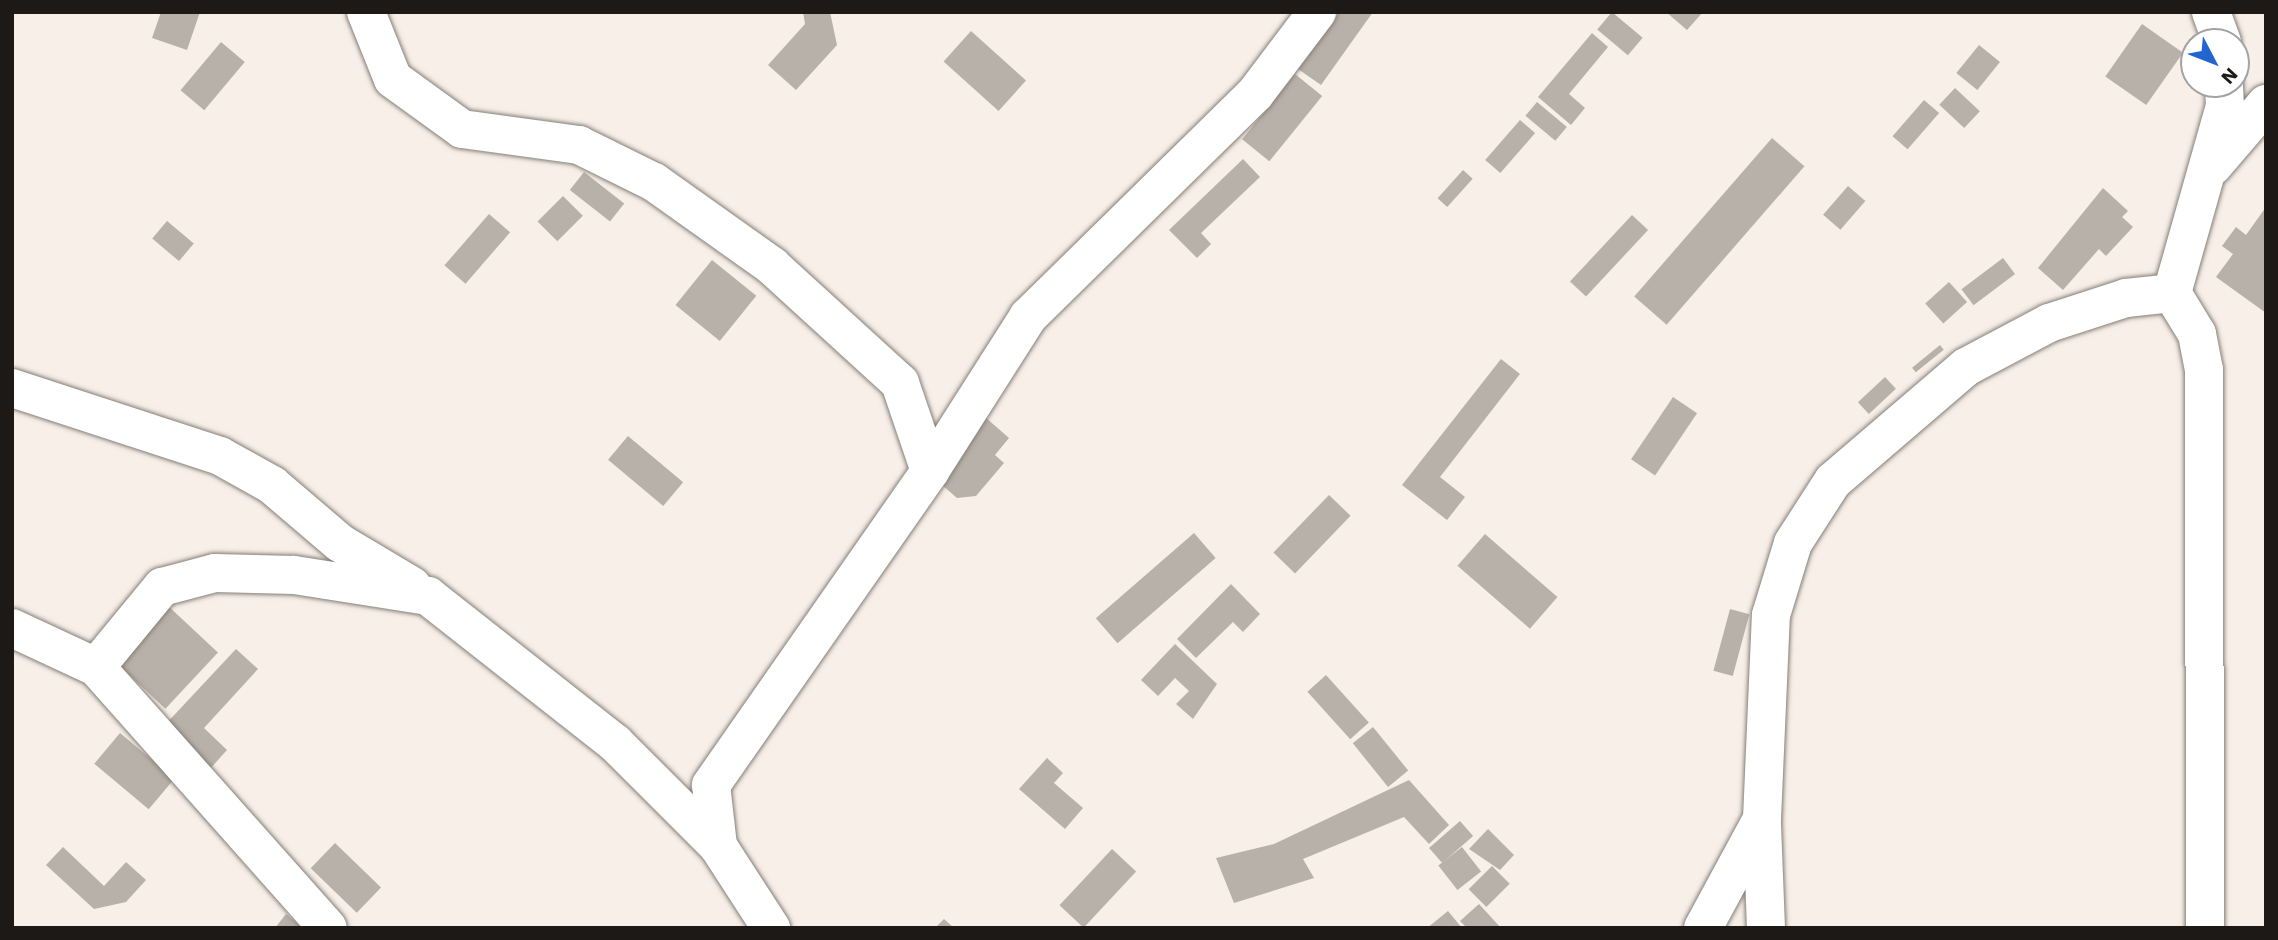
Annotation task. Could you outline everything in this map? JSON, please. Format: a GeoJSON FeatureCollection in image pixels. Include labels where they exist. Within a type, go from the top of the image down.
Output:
{"type":"FeatureCollection","features":[{"type":"Feature","properties":{"kind":"street"},"geometry":{"type":"LineString","coordinates":[[366,12],[393,79],[462,129],[579,145],[654,183],[772,266],[900,383],[930,471]]}},
{"type":"Feature","properties":{"kind":"street"},"geometry":{"type":"LineString","coordinates":[[718,846],[711,785],[930,471],[1028,317],[1255,94],[1317,12]]}},
{"type":"Feature","properties":{"kind":"street"},"geometry":{"type":"LineString","coordinates":[[2205,928],[2204,370],[2197,334],[2172,293],[2225,106],[2225,98]]}},
{"type":"Feature","properties":{"kind":"street"},"geometry":{"type":"LineString","coordinates":[[2206,175],[2266,104]]}},
{"type":"Feature","properties":{"kind":"street"},"geometry":{"type":"LineString","coordinates":[[1766,928],[1762,819],[1771,615],[1793,543],[1833,481],[1966,367],[2049,323],[2126,298],[2172,293]]}},
{"type":"Feature","properties":{"kind":"street"},"geometry":{"type":"LineString","coordinates":[[12,388],[220,456],[272,485],[340,543],[428,596],[615,743],[718,846],[771,928]]}},
{"type":"Feature","properties":{"kind":"street"},"geometry":{"type":"LineString","coordinates":[[96,667],[162,587],[215,573],[295,575],[428,596]]}},
{"type":"Feature","properties":{"kind":"street"},"geometry":{"type":"LineString","coordinates":[[12,628],[96,667],[328,928]]}},
{"type":"Feature","properties":{"kind":"street"},"geometry":{"type":"LineString","coordinates":[[1703,928],[1762,819]]}},
{"type":"Feature","properties":{"kind":"building"},"geometry":{"type":"Polygon","coordinates":[[[161,12],[200,12],[187,50],[152,38],[161,12]]]}},
{"type":"Feature","properties":{"kind":"building"},"geometry":{"type":"Polygon","coordinates":[[[803,12],[830,12],[837,45],[796,90],[768,65],[805,24],[803,12]]]}},
{"type":"Feature","properties":{"kind":"building"},"geometry":{"type":"Polygon","coordinates":[[[1339,12],[1373,12],[1321,85],[1298,69],[1339,12]]]}},
{"type":"Feature","properties":{"kind":"building"},"geometry":{"type":"Polygon","coordinates":[[[1612,12],[1643,38],[1628,55],[1597,30],[1612,12]]]}},
{"type":"Feature","properties":{"kind":"building"},"geometry":{"type":"Polygon","coordinates":[[[1666,12],[1703,12],[1687,30],[1666,12]]]}},
{"type":"Feature","properties":{"kind":"building"},"geometry":{"type":"Polygon","coordinates":[[[2142,24],[2180,51],[2180,57],[2146,105],[2105,76],[2142,24]]]}},
{"type":"Feature","properties":{"kind":"building"},"geometry":{"type":"Polygon","coordinates":[[[971,31],[1026,81],[999,111],[944,61],[971,31]]]}},
{"type":"Feature","properties":{"kind":"building"},"geometry":{"type":"Polygon","coordinates":[[[1592,33],[1608,47],[1569,94],[1585,108],[1571,125],[1538,97],[1592,33]]]}},
{"type":"Feature","properties":{"kind":"building"},"geometry":{"type":"Polygon","coordinates":[[[221,42],[245,62],[204,110],[181,90],[221,42]]]}},
{"type":"Feature","properties":{"kind":"building"},"geometry":{"type":"Polygon","coordinates":[[[1979,45],[2000,62],[1977,90],[1956,73],[1979,45]]]}},
{"type":"Feature","properties":{"kind":"building"},"geometry":{"type":"Polygon","coordinates":[[[1295,74],[1322,96],[1269,161],[1242,139],[1295,74]]]}},
{"type":"Feature","properties":{"kind":"building"},"geometry":{"type":"Polygon","coordinates":[[[1955,88],[1980,111],[1964,128],[1939,105],[1955,88]]]}},
{"type":"Feature","properties":{"kind":"building"},"geometry":{"type":"Polygon","coordinates":[[[1924,100],[1939,113],[1908,149],[1893,136],[1924,100]]]}},
{"type":"Feature","properties":{"kind":"building"},"geometry":{"type":"Polygon","coordinates":[[[1537,102],[1567,127],[1555,141],[1525,116],[1537,102]]]}},
{"type":"Feature","properties":{"kind":"building"},"geometry":{"type":"Polygon","coordinates":[[[1520,120],[1535,133],[1500,173],[1485,160],[1520,120]]]}},
{"type":"Feature","properties":{"kind":"building"},"geometry":{"type":"Polygon","coordinates":[[[1772,138],[1804,166],[1667,325],[1634,296],[1772,138]]]}},
{"type":"Feature","properties":{"kind":"building"},"geometry":{"type":"Polygon","coordinates":[[[1243,159],[1260,177],[1201,233],[1211,244],[1197,258],[1169,230],[1243,159]]]}},
{"type":"Feature","properties":{"kind":"building"},"geometry":{"type":"Polygon","coordinates":[[[1463,170],[1473,179],[1447,207],[1438,198],[1463,170]]]}},
{"type":"Feature","properties":{"kind":"building"},"geometry":{"type":"Polygon","coordinates":[[[584,172],[624,203],[610,222],[570,190],[584,172]]]}},
{"type":"Feature","properties":{"kind":"building"},"geometry":{"type":"Polygon","coordinates":[[[1848,186],[1865,201],[1840,230],[1823,215],[1848,186]]]}},
{"type":"Feature","properties":{"kind":"building"},"geometry":{"type":"Polygon","coordinates":[[[2103,188],[2128,211],[2122,217],[2133,227],[2106,256],[2099,249],[2063,290],[2038,268],[2103,188]]]}},
{"type":"Feature","properties":{"kind":"building"},"geometry":{"type":"Polygon","coordinates":[[[563,196],[583,216],[557,241],[538,221],[563,196]]]}},
{"type":"Feature","properties":{"kind":"building"},"geometry":{"type":"Polygon","coordinates":[[[2266,207],[2266,313],[2216,277],[2233,254],[2222,246],[2236,227],[2246,235],[2266,207]]]}},
{"type":"Feature","properties":{"kind":"building"},"geometry":{"type":"Polygon","coordinates":[[[489,214],[510,232],[466,284],[444,265],[489,214]]]}},
{"type":"Feature","properties":{"kind":"building"},"geometry":{"type":"Polygon","coordinates":[[[1632,215],[1648,230],[1586,297],[1570,282],[1632,215]]]}},
{"type":"Feature","properties":{"kind":"building"},"geometry":{"type":"Polygon","coordinates":[[[167,221],[194,243],[179,261],[152,239],[167,221]]]}},
{"type":"Feature","properties":{"kind":"building"},"geometry":{"type":"Polygon","coordinates":[[[2003,258],[2015,274],[1974,305],[1961,289],[2003,258]]]}},
{"type":"Feature","properties":{"kind":"building"},"geometry":{"type":"Polygon","coordinates":[[[712,260],[756,296],[720,341],[675,305],[712,260]]]}},
{"type":"Feature","properties":{"kind":"building"},"geometry":{"type":"Polygon","coordinates":[[[1949,282],[1967,302],[1943,323],[1925,303],[1949,282]]]}},
{"type":"Feature","properties":{"kind":"building"},"geometry":{"type":"Polygon","coordinates":[[[1940,345],[1944,350],[1916,372],[1912,368],[1940,345]]]}},
{"type":"Feature","properties":{"kind":"building"},"geometry":{"type":"Polygon","coordinates":[[[1501,359],[1520,374],[1440,477],[1465,497],[1447,520],[1402,485],[1501,359]]]}},
{"type":"Feature","properties":{"kind":"building"},"geometry":{"type":"Polygon","coordinates":[[[1885,377],[1896,389],[1869,414],[1858,402],[1885,377]]]}},
{"type":"Feature","properties":{"kind":"building"},"geometry":{"type":"Polygon","coordinates":[[[1673,397],[1697,413],[1655,475],[1631,459],[1673,397]]]}},
{"type":"Feature","properties":{"kind":"building"},"geometry":{"type":"Polygon","coordinates":[[[985,417],[1009,438],[995,455],[1004,463],[976,496],[957,498],[934,478],[985,417]]]}},
{"type":"Feature","properties":{"kind":"building"},"geometry":{"type":"Polygon","coordinates":[[[628,436],[683,482],[663,506],[608,460],[628,436]]]}},
{"type":"Feature","properties":{"kind":"building"},"geometry":{"type":"Polygon","coordinates":[[[1329,495],[1351,516],[1295,573],[1273,553],[1329,495]]]}},
{"type":"Feature","properties":{"kind":"building"},"geometry":{"type":"Polygon","coordinates":[[[1194,533],[1216,558],[1118,643],[1096,618],[1194,533]]]}},
{"type":"Feature","properties":{"kind":"building"},"geometry":{"type":"Polygon","coordinates":[[[1485,534],[1557,597],[1530,629],[1457,566],[1485,534]]]}},
{"type":"Feature","properties":{"kind":"building"},"geometry":{"type":"Polygon","coordinates":[[[1231,584],[1260,614],[1243,632],[1233,622],[1196,658],[1177,639],[1231,584]]]}},
{"type":"Feature","properties":{"kind":"building"},"geometry":{"type":"Polygon","coordinates":[[[166,604],[218,652],[165,709],[113,660],[166,604]]]}},
{"type":"Feature","properties":{"kind":"building"},"geometry":{"type":"Polygon","coordinates":[[[1730,609],[1749,614],[1733,676],[1713,671],[1730,609]]]}},
{"type":"Feature","properties":{"kind":"building"},"geometry":{"type":"Polygon","coordinates":[[[1175,644],[1217,684],[1193,719],[1176,704],[1189,691],[1175,678],[1158,696],[1141,680],[1175,644]]]}},
{"type":"Feature","properties":{"kind":"building"},"geometry":{"type":"Polygon","coordinates":[[[236,649],[258,669],[204,728],[227,750],[209,770],[163,727],[236,649]]]}},
{"type":"Feature","properties":{"kind":"building"},"geometry":{"type":"Polygon","coordinates":[[[1326,675],[1369,723],[1350,739],[1307,692],[1326,675]]]}},
{"type":"Feature","properties":{"kind":"building"},"geometry":{"type":"Polygon","coordinates":[[[1373,727],[1408,771],[1388,787],[1353,743],[1373,727]]]}},
{"type":"Feature","properties":{"kind":"building"},"geometry":{"type":"Polygon","coordinates":[[[120,733],[174,779],[149,809],[94,764],[120,733]]]}},
{"type":"Feature","properties":{"kind":"building"},"geometry":{"type":"Polygon","coordinates":[[[1047,758],[1063,773],[1054,783],[1083,808],[1065,829],[1019,789],[1047,758]]]}},
{"type":"Feature","properties":{"kind":"building"},"geometry":{"type":"Polygon","coordinates":[[[1409,780],[1449,825],[1429,844],[1404,817],[1303,859],[1314,878],[1234,903],[1216,858],[1274,844],[1409,780]]]}},
{"type":"Feature","properties":{"kind":"building"},"geometry":{"type":"Polygon","coordinates":[[[1460,821],[1473,836],[1442,863],[1429,848],[1460,821]]]}},
{"type":"Feature","properties":{"kind":"building"},"geometry":{"type":"Polygon","coordinates":[[[1488,829],[1514,855],[1500,870],[1469,849],[1488,829]]]}},
{"type":"Feature","properties":{"kind":"building"},"geometry":{"type":"Polygon","coordinates":[[[335,843],[381,887],[357,913],[311,868],[335,843]]]}},
{"type":"Feature","properties":{"kind":"building"},"geometry":{"type":"Polygon","coordinates":[[[63,847],[104,886],[126,862],[146,880],[126,902],[94,909],[46,865],[63,847]]]}},
{"type":"Feature","properties":{"kind":"building"},"geometry":{"type":"Polygon","coordinates":[[[1462,847],[1481,871],[1457,890],[1438,865],[1462,847]]]}},
{"type":"Feature","properties":{"kind":"building"},"geometry":{"type":"Polygon","coordinates":[[[1112,849],[1136,872],[1084,928],[1059,905],[1112,849]]]}},
{"type":"Feature","properties":{"kind":"building"},"geometry":{"type":"Polygon","coordinates":[[[1492,866],[1510,884],[1486,907],[1469,889],[1492,866]]]}},
{"type":"Feature","properties":{"kind":"building"},"geometry":{"type":"Polygon","coordinates":[[[1479,904],[1501,928],[1467,928],[1460,921],[1479,904]]]}},
{"type":"Feature","properties":{"kind":"building"},"geometry":{"type":"Polygon","coordinates":[[[1448,911],[1462,928],[1427,928],[1448,911]]]}},
{"type":"Feature","properties":{"kind":"building"},"geometry":{"type":"Polygon","coordinates":[[[286,914],[303,928],[275,928],[286,914]]]}},
{"type":"Feature","properties":{"kind":"building"},"geometry":{"type":"Polygon","coordinates":[[[944,919],[954,928],[935,928],[944,919]]]}}]}
